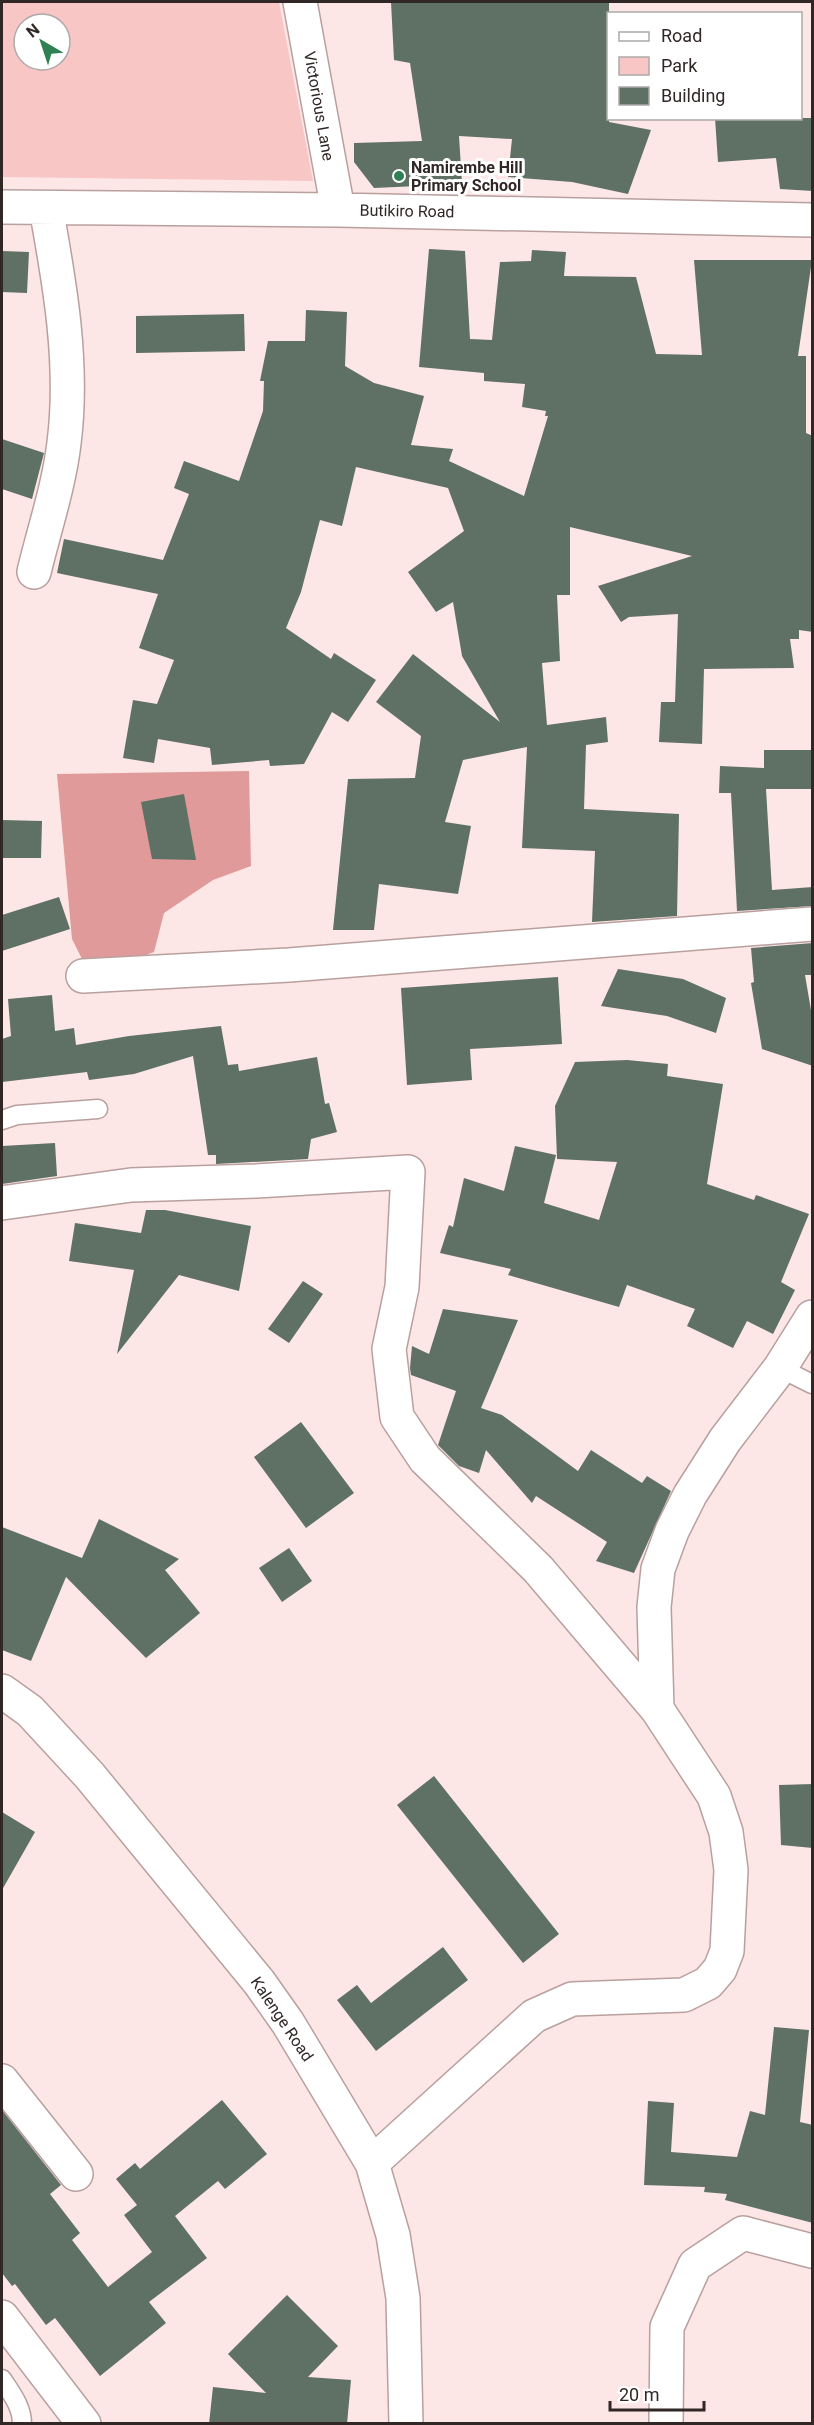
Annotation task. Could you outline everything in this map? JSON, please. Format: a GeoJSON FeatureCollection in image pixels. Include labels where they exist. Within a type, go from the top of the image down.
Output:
{"type":"FeatureCollection","features":[{"type":"Feature","properties":{"kind":"street","name":"Victorious Lane"},"geometry":{"type":"LineString","coordinates":[[300,2],[338,210]]}},
{"type":"Feature","properties":{"kind":"street","name":"Butikiro Road"},"geometry":{"type":"LineString","coordinates":[[2,207],[338,210],[813,220]]}},
{"type":"Feature","properties":{"kind":"street"},"geometry":{"type":"LineString","coordinates":[[34,572],[64,445],[67,414],[64,313],[46,208]]}},
{"type":"Feature","properties":{"kind":"street"},"geometry":{"type":"LineString","coordinates":[[83,976],[289,965],[813,924]]}},
{"type":"Feature","properties":{"kind":"street"},"geometry":{"type":"LineString","coordinates":[[2,1203],[131,1185],[256,1181],[408,1172],[402,1287],[389,1349],[397,1417],[425,1459],[538,1569],[657,1709],[714,1796],[726,1832],[731,1881],[728,1951],[720,1969],[708,1983],[684,1995],[572,2000],[534,2016],[372,2163]]}},
{"type":"Feature","properties":{"kind":"street"},"geometry":{"type":"LineString","coordinates":[[657,1709],[654,1607],[658,1569],[672,1531],[690,1495],[725,1440],[780,1368],[813,1317]]}},
{"type":"Feature","properties":{"kind":"street","name":"Kalenge Road"},"geometry":{"type":"LineString","coordinates":[[2,1691],[30,1711],[90,1776],[259,1982],[288,2023],[372,2163],[393,2235],[403,2298],[406,2424]]}},
{"type":"Feature","properties":{"kind":"street"},"geometry":{"type":"LineString","coordinates":[[2,2081],[76,2175]]}},
{"type":"Feature","properties":{"kind":"street"},"geometry":{"type":"LineString","coordinates":[[666,2424],[667,2327],[695,2265],[743,2233],[813,2252]]}},
{"type":"Feature","properties":{"kind":"street"},"geometry":{"type":"LineString","coordinates":[[2,2317],[84,2424]]}},
{"type":"Feature","properties":{"kind":"lane"},"geometry":{"type":"LineString","coordinates":[[2,1120],[17,1115],[98,1109]]}},
{"type":"Feature","properties":{"kind":"lane"},"geometry":{"type":"LineString","coordinates":[[780,1368],[813,1384]]}},
{"type":"Feature","properties":{"kind":"lane"},"geometry":{"type":"LineString","coordinates":[[2,2379],[16,2399],[22,2415],[22,2424]]}},
{"type":"Feature","properties":{"kind":"green space"},"geometry":{"type":"Polygon","coordinates":[[[2,2],[279,2],[313,181],[2,177],[2,2]]]}},
{"type":"Feature","properties":{"kind":"shaded area"},"geometry":{"type":"Polygon","coordinates":[[[249,771],[251,866],[213,880],[164,913],[154,952],[112,968],[85,965],[72,939],[57,774],[249,771]]]}},
{"type":"Feature","properties":{"kind":"building"},"geometry":{"type":"Polygon","coordinates":[[[391,2],[609,2],[609,12],[607,12],[607,120],[651,130],[628,194],[572,182],[508,177],[512,139],[459,136],[462,184],[374,188],[354,162],[354,143],[422,141],[410,63],[394,60],[391,2]]]}},
{"type":"Feature","properties":{"kind":"building"},"geometry":{"type":"Polygon","coordinates":[[[813,118],[813,191],[780,189],[776,158],[718,162],[715,120],[813,118]]]}},
{"type":"Feature","properties":{"kind":"building"},"geometry":{"type":"Polygon","coordinates":[[[429,249],[465,251],[470,339],[492,340],[500,262],[531,261],[532,250],[566,252],[564,276],[636,277],[656,354],[702,355],[694,260],[812,260],[798,356],[806,356],[806,433],[813,436],[813,632],[799,630],[799,639],[790,639],[794,668],[704,669],[702,744],[659,742],[661,702],[675,702],[678,614],[629,617],[621,622],[598,586],[692,556],[570,527],[570,595],[557,595],[560,661],[542,663],[547,725],[606,717],[608,742],[586,745],[584,809],[679,814],[677,916],[592,922],[595,851],[522,848],[527,747],[463,760],[445,822],[471,826],[458,894],[379,884],[374,930],[333,930],[348,779],[415,778],[421,736],[376,702],[413,654],[500,722],[462,656],[453,602],[436,612],[408,572],[464,531],[448,488],[356,467],[342,526],[320,520],[301,592],[286,628],[331,659],[334,653],[376,680],[348,722],[332,712],[304,764],[270,766],[269,760],[212,765],[210,748],[158,739],[154,763],[123,758],[133,700],[157,704],[174,660],[139,648],[158,594],[57,573],[64,539],[163,560],[189,494],[174,488],[184,461],[239,481],[263,411],[264,381],[260,381],[268,341],[305,341],[306,310],[347,312],[345,366],[374,383],[424,396],[411,445],[453,449],[449,461],[524,496],[548,416],[545,416],[546,411],[522,407],[525,384],[484,381],[484,373],[419,367],[429,249]]]}},
{"type":"Feature","properties":{"kind":"building"},"geometry":{"type":"Polygon","coordinates":[[[2,251],[29,252],[27,293],[2,292],[2,251]]]}},
{"type":"Feature","properties":{"kind":"building"},"geometry":{"type":"Polygon","coordinates":[[[244,314],[245,351],[136,353],[136,316],[244,314]]]}},
{"type":"Feature","properties":{"kind":"building"},"geometry":{"type":"Polygon","coordinates":[[[2,439],[44,453],[32,499],[2,489],[2,439]]]}},
{"type":"Feature","properties":{"kind":"building"},"geometry":{"type":"Polygon","coordinates":[[[764,750],[813,750],[813,789],[766,789],[772,890],[813,887],[813,906],[737,911],[731,793],[719,793],[720,766],[764,768],[764,750]]]}},
{"type":"Feature","properties":{"kind":"building"},"geometry":{"type":"Polygon","coordinates":[[[184,794],[196,860],[152,859],[141,802],[184,794]]]}},
{"type":"Feature","properties":{"kind":"building"},"geometry":{"type":"Polygon","coordinates":[[[2,820],[42,821],[41,858],[2,858],[2,820]]]}},
{"type":"Feature","properties":{"kind":"building"},"geometry":{"type":"Polygon","coordinates":[[[59,897],[70,929],[2,951],[2,915],[59,897]]]}},
{"type":"Feature","properties":{"kind":"building"},"geometry":{"type":"Polygon","coordinates":[[[813,943],[813,975],[805,975],[813,1022],[813,1066],[762,1049],[751,983],[754,982],[751,948],[813,943]]]}},
{"type":"Feature","properties":{"kind":"building"},"geometry":{"type":"Polygon","coordinates":[[[618,969],[683,979],[726,998],[716,1033],[667,1016],[601,1006],[618,969]]]}},
{"type":"Feature","properties":{"kind":"building"},"geometry":{"type":"Polygon","coordinates":[[[558,977],[562,1044],[470,1049],[472,1080],[407,1085],[401,988],[558,977]]]}},
{"type":"Feature","properties":{"kind":"building"},"geometry":{"type":"Polygon","coordinates":[[[52,995],[55,1031],[74,1028],[76,1045],[129,1036],[221,1026],[228,1065],[238,1064],[239,1071],[317,1057],[325,1104],[329,1103],[337,1132],[311,1139],[308,1159],[216,1164],[216,1155],[208,1155],[193,1056],[134,1074],[89,1080],[87,1072],[2,1082],[2,1039],[11,1036],[8,999],[52,995]]]}},
{"type":"Feature","properties":{"kind":"building"},"geometry":{"type":"Polygon","coordinates":[[[627,1060],[668,1064],[667,1076],[723,1084],[707,1184],[754,1200],[756,1195],[809,1214],[781,1282],[795,1290],[773,1334],[747,1321],[733,1348],[687,1326],[695,1309],[627,1285],[619,1307],[508,1275],[511,1269],[440,1253],[449,1225],[453,1227],[464,1178],[504,1191],[515,1146],[556,1155],[544,1203],[599,1220],[617,1162],[557,1159],[555,1106],[575,1062],[627,1060]]]}},
{"type":"Feature","properties":{"kind":"building"},"geometry":{"type":"Polygon","coordinates":[[[55,1143],[57,1176],[2,1184],[2,1146],[55,1143]]]}},
{"type":"Feature","properties":{"kind":"building"},"geometry":{"type":"Polygon","coordinates":[[[146,1210],[165,1210],[251,1226],[239,1291],[179,1275],[117,1354],[134,1270],[69,1261],[75,1223],[141,1233],[146,1210]]]}},
{"type":"Feature","properties":{"kind":"building"},"geometry":{"type":"Polygon","coordinates":[[[303,1281],[323,1294],[289,1343],[268,1329],[303,1281]]]}},
{"type":"Feature","properties":{"kind":"building"},"geometry":{"type":"Polygon","coordinates":[[[443,1309],[518,1320],[481,1408],[502,1415],[578,1471],[591,1450],[642,1483],[647,1476],[671,1491],[634,1573],[596,1561],[607,1542],[536,1496],[532,1503],[486,1450],[479,1473],[459,1466],[438,1445],[456,1391],[411,1375],[410,1368],[412,1346],[429,1354],[443,1309]]]}},
{"type":"Feature","properties":{"kind":"building"},"geometry":{"type":"Polygon","coordinates":[[[301,1422],[354,1493],[306,1528],[254,1457],[301,1422]]]}},
{"type":"Feature","properties":{"kind":"building"},"geometry":{"type":"Polygon","coordinates":[[[99,1519],[179,1559],[165,1570],[200,1613],[146,1658],[66,1577],[31,1661],[2,1650],[2,1527],[82,1558],[99,1519]]]}},
{"type":"Feature","properties":{"kind":"building"},"geometry":{"type":"Polygon","coordinates":[[[289,1548],[312,1581],[282,1602],[259,1568],[289,1548]]]}},
{"type":"Feature","properties":{"kind":"building"},"geometry":{"type":"Polygon","coordinates":[[[434,1776],[559,1934],[523,1963],[397,1805],[434,1776]]]}},
{"type":"Feature","properties":{"kind":"building"},"geometry":{"type":"Polygon","coordinates":[[[813,1784],[813,1848],[781,1845],[779,1785],[813,1784]]]}},
{"type":"Feature","properties":{"kind":"building"},"geometry":{"type":"Polygon","coordinates":[[[2,1812],[35,1832],[2,1890],[2,1812]]]}},
{"type":"Feature","properties":{"kind":"building"},"geometry":{"type":"Polygon","coordinates":[[[443,1947],[468,1980],[376,2051],[337,2000],[357,1985],[371,2003],[443,1947]]]}},
{"type":"Feature","properties":{"kind":"building"},"geometry":{"type":"Polygon","coordinates":[[[774,2027],[809,2030],[800,2122],[813,2125],[813,2223],[725,2200],[727,2194],[704,2192],[705,2187],[644,2185],[648,2101],[674,2103],[671,2152],[737,2157],[750,2111],[765,2115],[774,2027]]]}},
{"type":"Feature","properties":{"kind":"building"},"geometry":{"type":"Polygon","coordinates":[[[222,2100],[267,2154],[225,2189],[218,2181],[175,2216],[207,2258],[149,2302],[166,2323],[100,2376],[55,2318],[46,2325],[15,2284],[12,2286],[2,2273],[2,2110],[61,2185],[50,2194],[80,2233],[72,2240],[108,2287],[152,2252],[124,2215],[137,2205],[116,2179],[135,2163],[140,2169],[222,2100]]]}},
{"type":"Feature","properties":{"kind":"building"},"geometry":{"type":"Polygon","coordinates":[[[287,2295],[338,2346],[308,2377],[351,2380],[347,2424],[209,2424],[213,2387],[266,2393],[228,2354],[287,2295]]]}},
{"type":"Feature","properties":{"kind":"place","name":"Namirembe Hill Primary School"},"geometry":{"type":"Point","coordinates":[399,176]}}]}
